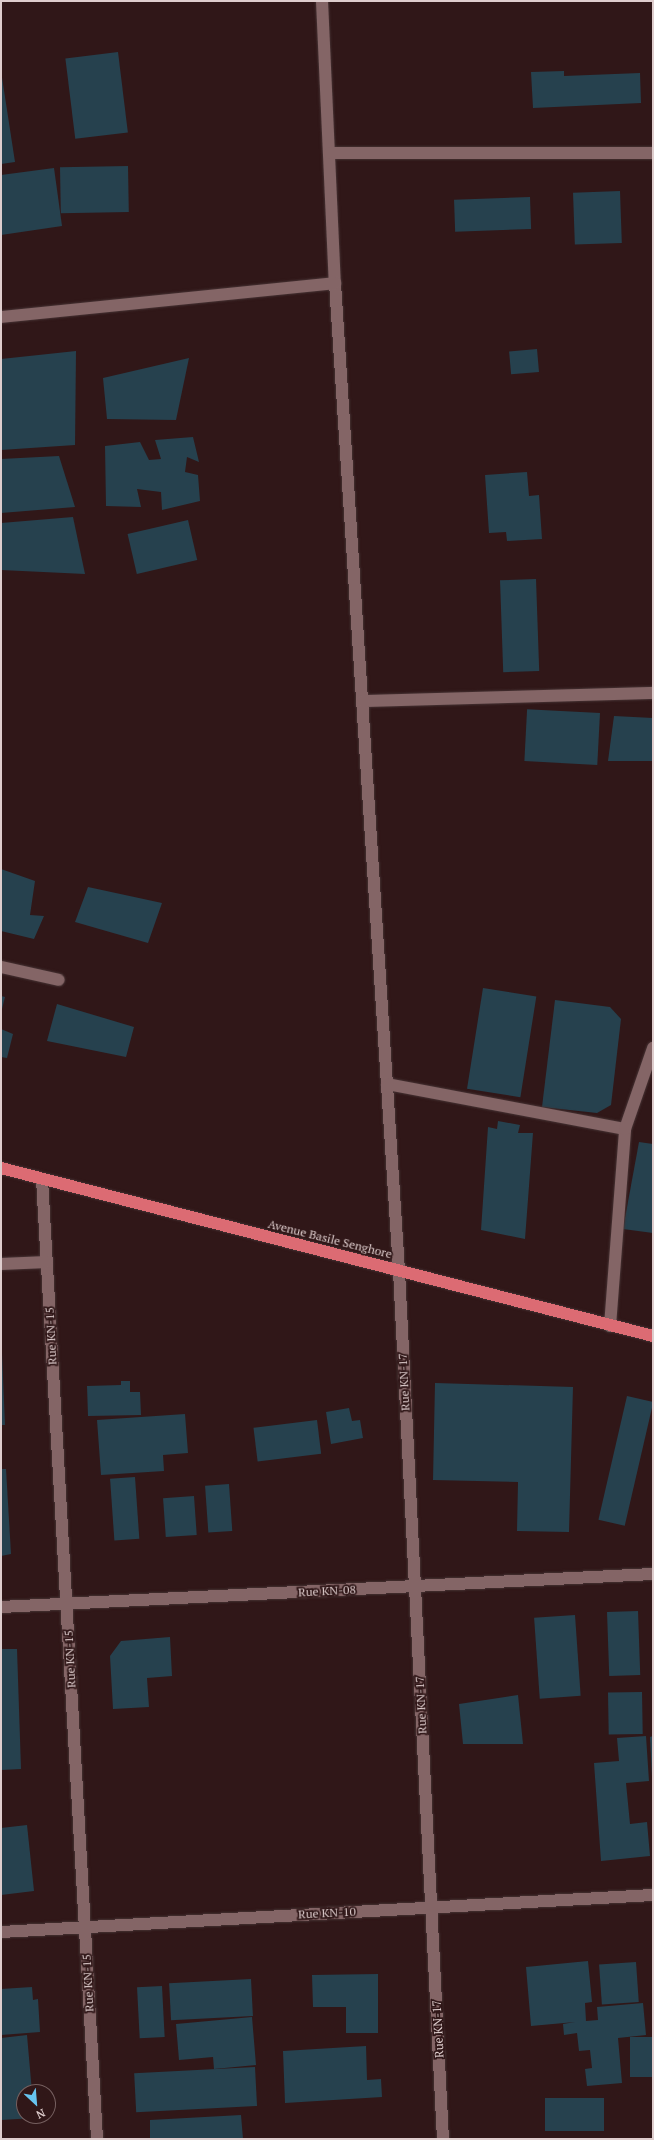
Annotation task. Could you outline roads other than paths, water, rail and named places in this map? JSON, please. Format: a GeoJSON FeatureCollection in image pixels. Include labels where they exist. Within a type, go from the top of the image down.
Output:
{"type":"FeatureCollection","features":[{"type":"Feature","properties":{"kind":"highway","name":"Avenue Basile Senghore"},"geometry":{"type":"LineString","coordinates":[[1,1168],[653,1336]]}},
{"type":"Feature","properties":{"kind":"street","name":"Rue KN-17"},"geometry":{"type":"LineString","coordinates":[[322,1],[335,283],[399,1271],[443,2139]]}},
{"type":"Feature","properties":{"kind":"street"},"geometry":{"type":"LineString","coordinates":[[330,153],[653,153]]}},
{"type":"Feature","properties":{"kind":"street"},"geometry":{"type":"LineString","coordinates":[[1,317],[335,283]]}},
{"type":"Feature","properties":{"kind":"street"},"geometry":{"type":"LineString","coordinates":[[363,701],[653,693]]}},
{"type":"Feature","properties":{"kind":"street"},"geometry":{"type":"LineString","coordinates":[[1,967],[60,980]]}},
{"type":"Feature","properties":{"kind":"street"},"geometry":{"type":"LineString","coordinates":[[610,1326],[625,1129],[653,1048]]}},
{"type":"Feature","properties":{"kind":"street"},"geometry":{"type":"LineString","coordinates":[[387,1084],[625,1129]]}},
{"type":"Feature","properties":{"kind":"street","name":"Rue KN-15"},"geometry":{"type":"LineString","coordinates":[[42,1179],[97,2139]]}},
{"type":"Feature","properties":{"kind":"street"},"geometry":{"type":"LineString","coordinates":[[1,1264],[46,1262]]}},
{"type":"Feature","properties":{"kind":"street","name":"Rue KN-08"},"geometry":{"type":"LineString","coordinates":[[1,1607],[653,1574]]}},
{"type":"Feature","properties":{"kind":"street","name":"Rue KN-10"},"geometry":{"type":"LineString","coordinates":[[1,1932],[653,1895]]}}]}
